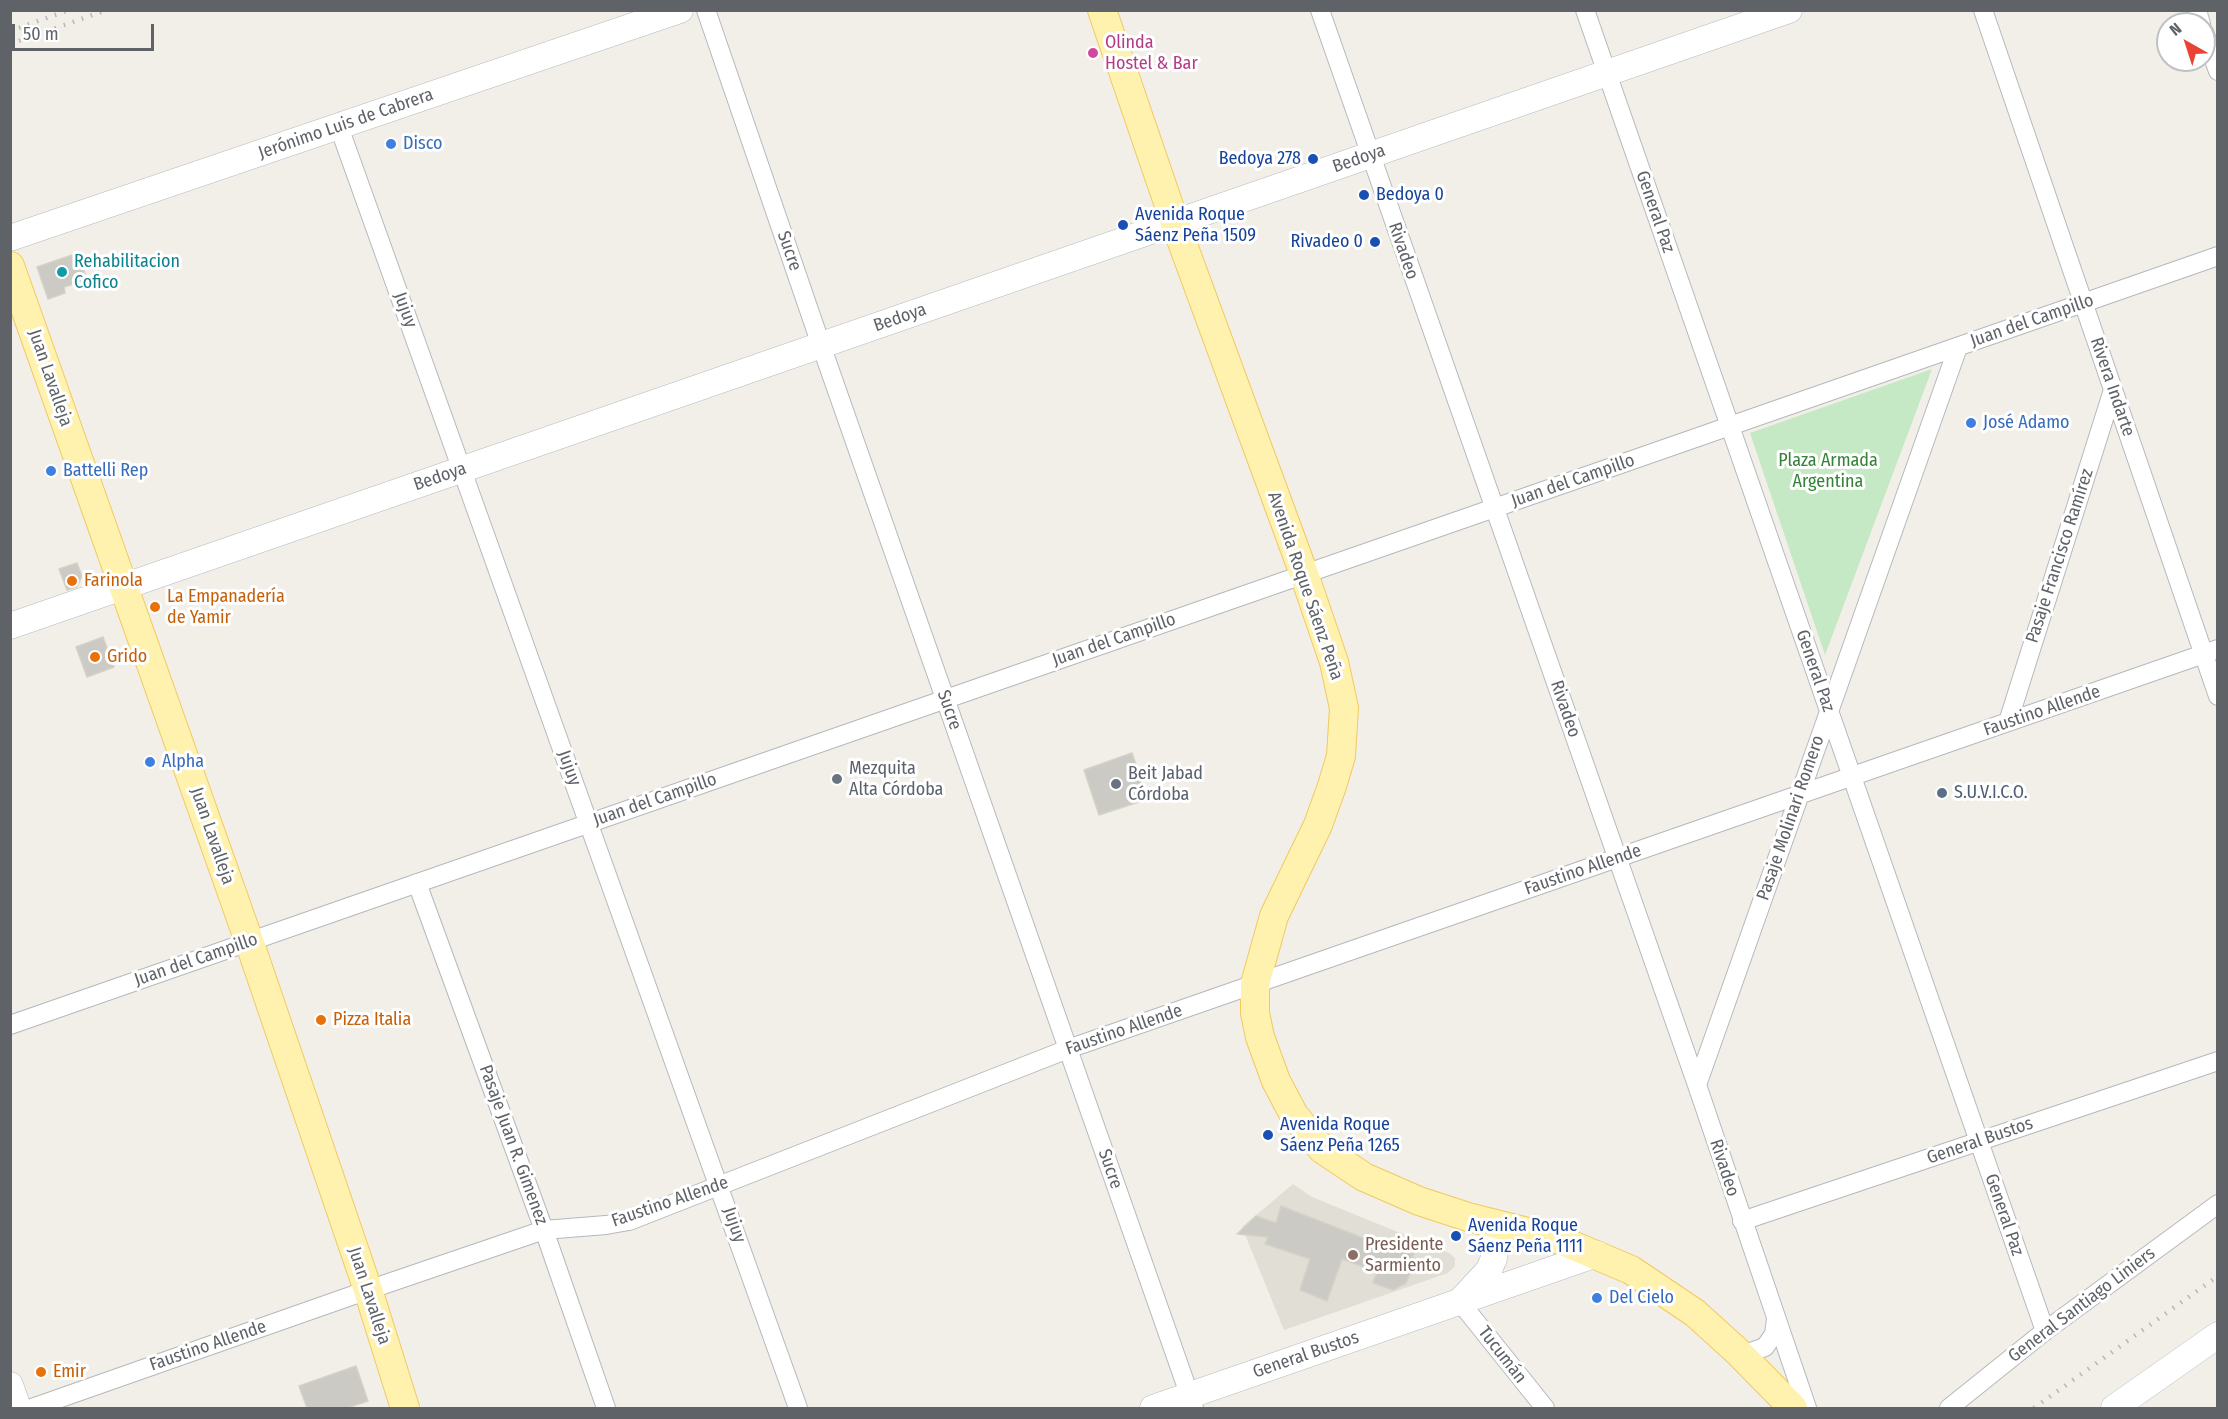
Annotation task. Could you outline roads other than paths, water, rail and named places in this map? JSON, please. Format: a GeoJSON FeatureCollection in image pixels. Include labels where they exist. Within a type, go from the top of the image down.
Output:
{"type":"FeatureCollection","features":[{"type":"Feature","properties":{"kind":"main road","name":"Jerónimo Luis de Cabrera"},"geometry":{"type":"LineString","coordinates":[[10,238],[680,10]]}},
{"type":"Feature","properties":{"kind":"main road","name":"Avenida Roque Sáenz Peña"},"geometry":{"type":"LineString","coordinates":[[1102,10],[1175,223],[1304,574],[1334,662],[1344,708],[1343,739],[1338,766],[1318,825],[1274,916],[1255,984],[1255,1013],[1260,1037],[1276,1081],[1294,1115],[1322,1149],[1364,1177],[1468,1218],[1560,1240],[1631,1270],[1667,1292],[1695,1313],[1738,1352],[1793,1408]]}},
{"type":"Feature","properties":{"kind":"main road","name":"Bedoya"},"geometry":{"type":"LineString","coordinates":[[10,626],[1789,10]]}},
{"type":"Feature","properties":{"kind":"main road","name":"Juan Lavalleja"},"geometry":{"type":"LineString","coordinates":[[10,266],[249,941],[368,1290],[405,1408]]}},
{"type":"Feature","properties":{"kind":"main road","name":"General Bustos"},"geometry":{"type":"LineString","coordinates":[[1460,1302],[1489,1270],[1494,1258],[1494,1237],[1489,1222]]}},
{"type":"Feature","properties":{"kind":"main road","name":"General Bustos"},"geometry":{"type":"LineString","coordinates":[[1153,1408],[1191,1402],[1460,1302],[1597,1254]]}},
{"type":"Feature","properties":{"kind":"main road"},"geometry":{"type":"LineString","coordinates":[[2114,1408],[2217,1335]]}},
{"type":"Feature","properties":{"kind":"main road"},"geometry":{"type":"LineString","coordinates":[[10,1385],[18,1408]]}},
{"type":"Feature","properties":{"kind":"street","name":"Sucre"},"geometry":{"type":"LineString","coordinates":[[706,10],[1191,1402]]}},
{"type":"Feature","properties":{"kind":"street","name":"Rivadeo"},"geometry":{"type":"LineString","coordinates":[[1320,10],[1697,1085],[1807,1408]]}},
{"type":"Feature","properties":{"kind":"street","name":"General Paz"},"geometry":{"type":"LineString","coordinates":[[1585,10],[2044,1331]]}},
{"type":"Feature","properties":{"kind":"street","name":"Rivera Indarte"},"geometry":{"type":"LineString","coordinates":[[1983,10],[2113,390],[2210,652],[2217,696]]}},
{"type":"Feature","properties":{"kind":"street","name":"Jujuy"},"geometry":{"type":"LineString","coordinates":[[339,126],[798,1408]]}},
{"type":"Feature","properties":{"kind":"street","name":"Juan del Campillo"},"geometry":{"type":"LineString","coordinates":[[10,1024],[2217,256]]}},
{"type":"Feature","properties":{"kind":"street","name":"Pasaje Molinari Romero"},"geometry":{"type":"LineString","coordinates":[[1697,1085],[1958,347]]}},
{"type":"Feature","properties":{"kind":"street","name":"Pasaje Francisco Ramírez"},"geometry":{"type":"LineString","coordinates":[[2008,723],[2113,390]]}},
{"type":"Feature","properties":{"kind":"street","name":"Faustino Allende"},"geometry":{"type":"LineString","coordinates":[[32,1408],[544,1230],[629,1221],[1068,1049],[2210,652]]}},
{"type":"Feature","properties":{"kind":"street","name":"Pasaje Juan R. Gimenez"},"geometry":{"type":"LineString","coordinates":[[417,883],[544,1230],[606,1408]]}},
{"type":"Feature","properties":{"kind":"street","name":"General Bustos"},"geometry":{"type":"LineString","coordinates":[[1742,1221],[2217,1061]]}},
{"type":"Feature","properties":{"kind":"street","name":"General Santiago Liniers"},"geometry":{"type":"LineString","coordinates":[[1949,1408],[2044,1331],[2217,1204]]}},
{"type":"Feature","properties":{"kind":"street","name":"Tucumán"},"geometry":{"type":"LineString","coordinates":[[1460,1302],[1545,1408]]}},
{"type":"Feature","properties":{"kind":"street"},"geometry":{"type":"LineString","coordinates":[[1738,1352],[1751,1353],[1765,1347],[1774,1334],[1776,1319]]}},
{"type":"Feature","properties":{"kind":"railway"},"geometry":{"type":"LineString","coordinates":[[10,31],[69,10]]}},
{"type":"Feature","properties":{"kind":"railway"},"geometry":{"type":"LineString","coordinates":[[10,44],[107,10]]}},
{"type":"Feature","properties":{"kind":"railway"},"geometry":{"type":"LineString","coordinates":[[2034,1408],[2218,1276]]}},
{"type":"Feature","properties":{"kind":"place","name":"Olinda Hostel & Bar"},"geometry":{"type":"Point","coordinates":[1093,53]}},
{"type":"Feature","properties":{"kind":"place","name":"Disco"},"geometry":{"type":"Point","coordinates":[391,144]}},
{"type":"Feature","properties":{"kind":"place","name":"Bedoya 278"},"geometry":{"type":"Point","coordinates":[1313,159]}},
{"type":"Feature","properties":{"kind":"place","name":"Bedoya 0"},"geometry":{"type":"Point","coordinates":[1364,195]}},
{"type":"Feature","properties":{"kind":"place","name":"Avenida Roque Sáenz Peña 1509"},"geometry":{"type":"Point","coordinates":[1123,225]}},
{"type":"Feature","properties":{"kind":"place","name":"Rivadeo 0"},"geometry":{"type":"Point","coordinates":[1375,242]}},
{"type":"Feature","properties":{"kind":"place","name":"Rehabilitacion Cofico"},"geometry":{"type":"Point","coordinates":[62,272]}},
{"type":"Feature","properties":{"kind":"place","name":"José Adamo"},"geometry":{"type":"Point","coordinates":[1971,423]}},
{"type":"Feature","properties":{"kind":"place","name":"Battelli Rep"},"geometry":{"type":"Point","coordinates":[51,471]}},
{"type":"Feature","properties":{"kind":"place","name":"Farinola"},"geometry":{"type":"Point","coordinates":[72,581]}},
{"type":"Feature","properties":{"kind":"place","name":"La Empanadería de Yamir"},"geometry":{"type":"Point","coordinates":[155,607]}},
{"type":"Feature","properties":{"kind":"place","name":"Grido"},"geometry":{"type":"Point","coordinates":[95,657]}},
{"type":"Feature","properties":{"kind":"place","name":"Alpha"},"geometry":{"type":"Point","coordinates":[150,762]}},
{"type":"Feature","properties":{"kind":"place","name":"Mezquita Alta Córdoba"},"geometry":{"type":"Point","coordinates":[837,779]}},
{"type":"Feature","properties":{"kind":"place","name":"Beit Jabad Córdoba"},"geometry":{"type":"Point","coordinates":[1116,784]}},
{"type":"Feature","properties":{"kind":"place","name":"S.U.V.I.C.O."},"geometry":{"type":"Point","coordinates":[1942,793]}},
{"type":"Feature","properties":{"kind":"place","name":"Pizza Italia"},"geometry":{"type":"Point","coordinates":[321,1020]}},
{"type":"Feature","properties":{"kind":"place","name":"Avenida Roque Sáenz Peña 1265"},"geometry":{"type":"Point","coordinates":[1268,1135]}},
{"type":"Feature","properties":{"kind":"place","name":"Avenida Roque Sáenz Peña 1111"},"geometry":{"type":"Point","coordinates":[1456,1236]}},
{"type":"Feature","properties":{"kind":"place","name":"Presidente Sarmiento"},"geometry":{"type":"Point","coordinates":[1353,1255]}},
{"type":"Feature","properties":{"kind":"place","name":"Del Cielo"},"geometry":{"type":"Point","coordinates":[1597,1298]}},
{"type":"Feature","properties":{"kind":"place","name":"Emir"},"geometry":{"type":"Point","coordinates":[41,1372]}},
{"type":"Feature","properties":{"kind":"park label","name":"Plaza Armada Argentina"},"geometry":{"type":"Point","coordinates":[1828,471]}}]}
